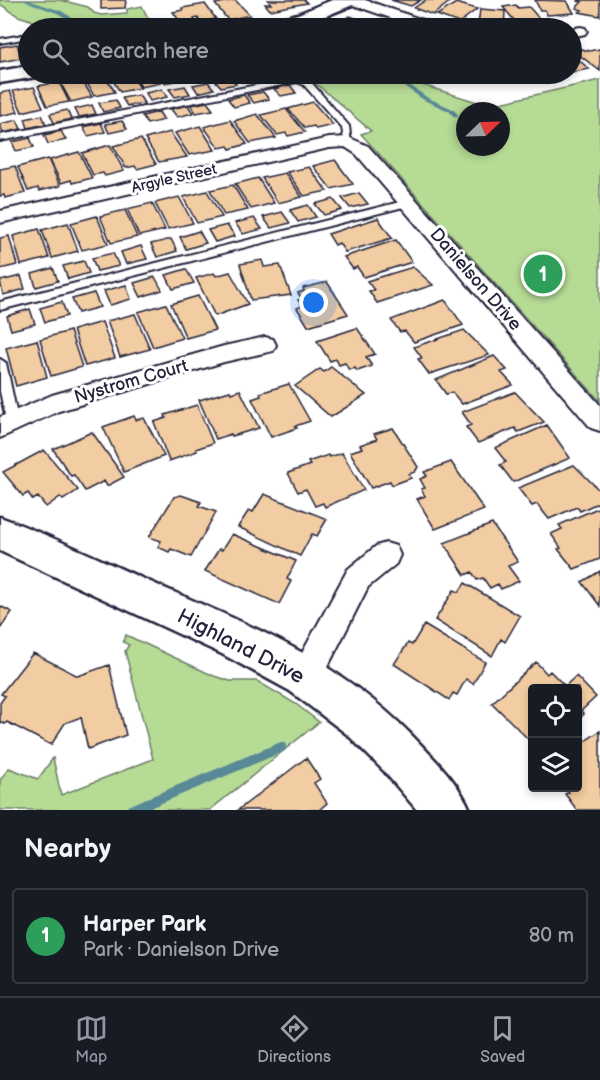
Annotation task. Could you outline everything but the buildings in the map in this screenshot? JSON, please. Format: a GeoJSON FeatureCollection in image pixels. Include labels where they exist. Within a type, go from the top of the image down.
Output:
{"type":"FeatureCollection","features":[{"type":"Feature","properties":{"kind":"street"},"geometry":{"type":"LineString","coordinates":[[305,18],[350,0],[403,18]]}},
{"type":"Feature","properties":{"kind":"street"},"geometry":{"type":"LineString","coordinates":[[0,77],[18,74]]}},
{"type":"Feature","properties":{"kind":"street","name":"Danielson Drive"},"geometry":{"type":"LineString","coordinates":[[348,142],[362,150],[600,421]]}},
{"type":"Feature","properties":{"kind":"street","name":"Argyle Street"},"geometry":{"type":"LineString","coordinates":[[0,217],[329,143],[348,142]]}},
{"type":"Feature","properties":{"kind":"street","name":"Nystrom Court"},"geometry":{"type":"LineString","coordinates":[[6,424],[52,404],[224,354],[266,345]]}},
{"type":"Feature","properties":{"kind":"street","name":"Highland Drive"},"geometry":{"type":"LineString","coordinates":[[0,533],[241,642],[306,677],[336,698],[384,738],[409,763],[446,810]]}},
{"type":"Feature","properties":{"kind":"street"},"geometry":{"type":"LineString","coordinates":[[306,677],[354,584],[367,569],[386,555]]}},
{"type":"Feature","properties":{"kind":"lane"},"geometry":{"type":"LineString","coordinates":[[0,41],[18,38]]}},
{"type":"Feature","properties":{"kind":"lane"},"geometry":{"type":"LineString","coordinates":[[0,138],[273,84]]}},
{"type":"Feature","properties":{"kind":"lane"},"geometry":{"type":"LineString","coordinates":[[308,84],[346,128],[348,142]]}},
{"type":"Feature","properties":{"kind":"lane"},"geometry":{"type":"LineString","coordinates":[[0,306],[408,203]]}},
{"type":"Feature","properties":{"kind":"lane"},"geometry":{"type":"LineString","coordinates":[[0,363],[6,424]]}},
{"type":"Feature","properties":{"kind":"green space"},"geometry":{"type":"Polygon","coordinates":[[[0,0],[60,0],[88,7],[94,13],[101,15],[127,13],[127,9],[142,6],[148,18],[24,18],[0,4],[0,0]]]}},
{"type":"Feature","properties":{"kind":"green space"},"geometry":{"type":"Polygon","coordinates":[[[600,80],[600,401],[361,134],[371,131],[317,84],[419,84],[477,102],[456,102],[456,156],[510,156],[510,102],[505,102],[600,80]]]}},
{"type":"Feature","properties":{"kind":"green space"},"geometry":{"type":"Polygon","coordinates":[[[126,635],[214,676],[230,681],[257,681],[296,704],[319,722],[210,810],[0,810],[0,780],[9,768],[38,779],[53,758],[61,795],[153,759],[125,651],[129,645],[123,642],[126,635]]]}},
{"type":"Feature","properties":{"kind":"waterway"},"geometry":{"type":"LineString","coordinates":[[24,0],[70,18]]}},
{"type":"Feature","properties":{"kind":"waterway"},"geometry":{"type":"LineString","coordinates":[[402,84],[426,99],[451,110],[456,116]]}},
{"type":"Feature","properties":{"kind":"waterway"},"geometry":{"type":"LineString","coordinates":[[132,810],[281,747]]}},
{"type":"Feature","properties":{"kind":"place","name":"Harper Park"},"geometry":{"type":"Point","coordinates":[543,274]}}]}
